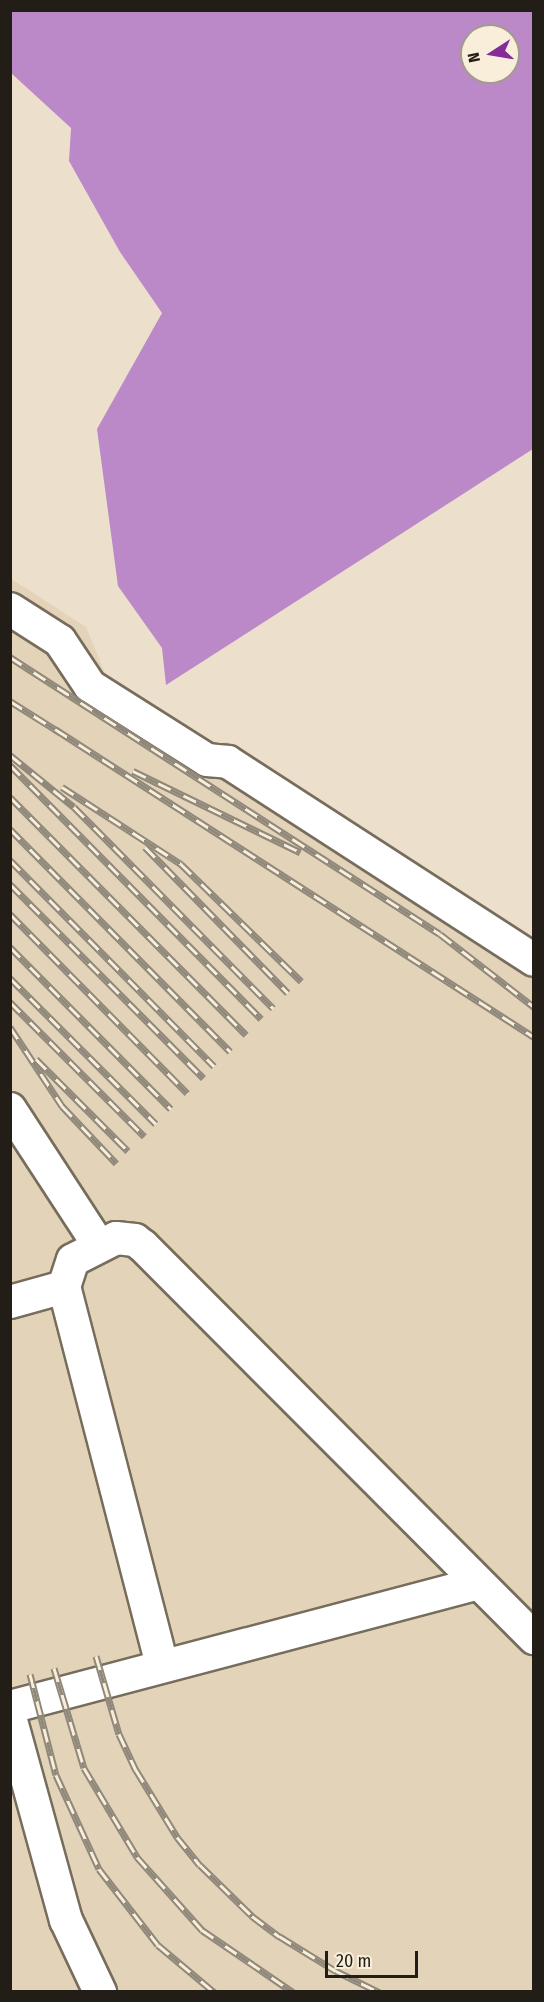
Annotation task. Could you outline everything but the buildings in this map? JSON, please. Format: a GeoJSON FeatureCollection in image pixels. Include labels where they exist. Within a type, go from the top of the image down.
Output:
{"type":"FeatureCollection","features":[{"type":"Feature","properties":{"kind":"lane"},"geometry":{"type":"LineString","coordinates":[[10,609],[60,641],[90,686],[207,760],[228,762],[534,960]]}},
{"type":"Feature","properties":{"kind":"lane"},"geometry":{"type":"LineString","coordinates":[[10,1109],[98,1244]]}},
{"type":"Feature","properties":{"kind":"lane"},"geometry":{"type":"LineString","coordinates":[[162,1665],[64,1287],[73,1260],[98,1244],[127,1238],[142,1246],[534,1638]]}},
{"type":"Feature","properties":{"kind":"lane"},"geometry":{"type":"LineString","coordinates":[[10,1302],[64,1287]]}},
{"type":"Feature","properties":{"kind":"lane"},"geometry":{"type":"LineString","coordinates":[[10,1707],[478,1583]]}},
{"type":"Feature","properties":{"kind":"lane"},"geometry":{"type":"LineString","coordinates":[[10,1717],[66,1920],[100,1992]]}},
{"type":"Feature","properties":{"kind":"shaded area"},"geometry":{"type":"Polygon","coordinates":[[[10,11],[533,11],[533,449],[166,685],[162,648],[118,586],[97,429],[162,313],[120,252],[69,161],[71,128],[11,73],[10,11]]]}},
{"type":"Feature","properties":{"kind":"shaded area"},"geometry":{"type":"Polygon","coordinates":[[[10,578],[86,627],[107,678],[208,744],[228,742],[533,939],[533,1991],[11,1991],[10,578]]]}},
{"type":"Feature","properties":{"kind":"railway"},"geometry":{"type":"LineString","coordinates":[[10,657],[440,934],[534,1007]]}},
{"type":"Feature","properties":{"kind":"railway"},"geometry":{"type":"LineString","coordinates":[[10,701],[61,733]]}},
{"type":"Feature","properties":{"kind":"railway"},"geometry":{"type":"LineString","coordinates":[[55,729],[534,1037]]}},
{"type":"Feature","properties":{"kind":"railway"},"geometry":{"type":"LineString","coordinates":[[10,755],[74,807],[273,1008]]}},
{"type":"Feature","properties":{"kind":"railway"},"geometry":{"type":"LineString","coordinates":[[10,765],[261,1019]]}},
{"type":"Feature","properties":{"kind":"railway"},"geometry":{"type":"LineString","coordinates":[[133,771],[300,852]]}},
{"type":"Feature","properties":{"kind":"railway"},"geometry":{"type":"LineString","coordinates":[[62,787],[181,864],[301,981]]}},
{"type":"Feature","properties":{"kind":"railway"},"geometry":{"type":"LineString","coordinates":[[10,797],[246,1035]]}},
{"type":"Feature","properties":{"kind":"railway"},"geometry":{"type":"LineString","coordinates":[[10,829],[230,1051]]}},
{"type":"Feature","properties":{"kind":"railway"},"geometry":{"type":"LineString","coordinates":[[145,847],[288,993]]}},
{"type":"Feature","properties":{"kind":"railway"},"geometry":{"type":"LineString","coordinates":[[10,860],[214,1066]]}},
{"type":"Feature","properties":{"kind":"railway"},"geometry":{"type":"LineString","coordinates":[[10,884],[203,1078]]}},
{"type":"Feature","properties":{"kind":"railway"},"geometry":{"type":"LineString","coordinates":[[10,914],[187,1093]]}},
{"type":"Feature","properties":{"kind":"railway"},"geometry":{"type":"LineString","coordinates":[[10,947],[171,1109]]}},
{"type":"Feature","properties":{"kind":"railway"},"geometry":{"type":"LineString","coordinates":[[10,978],[156,1124]]}},
{"type":"Feature","properties":{"kind":"railway"},"geometry":{"type":"LineString","coordinates":[[10,1002],[144,1136]]}},
{"type":"Feature","properties":{"kind":"railway"},"geometry":{"type":"LineString","coordinates":[[10,1027],[62,1106],[116,1163]]}},
{"type":"Feature","properties":{"kind":"railway"},"geometry":{"type":"LineString","coordinates":[[36,1059],[128,1151]]}},
{"type":"Feature","properties":{"kind":"railway"},"geometry":{"type":"LineString","coordinates":[[96,1656],[119,1734],[136,1770],[177,1837],[200,1865],[252,1916],[279,1936],[336,1971],[379,1992]]}},
{"type":"Feature","properties":{"kind":"railway"},"geometry":{"type":"LineString","coordinates":[[54,1668],[84,1768],[137,1857],[202,1930],[293,1992]]}},
{"type":"Feature","properties":{"kind":"railway"},"geometry":{"type":"LineString","coordinates":[[30,1674],[56,1775],[99,1869],[158,1945],[214,1992]]}}]}
